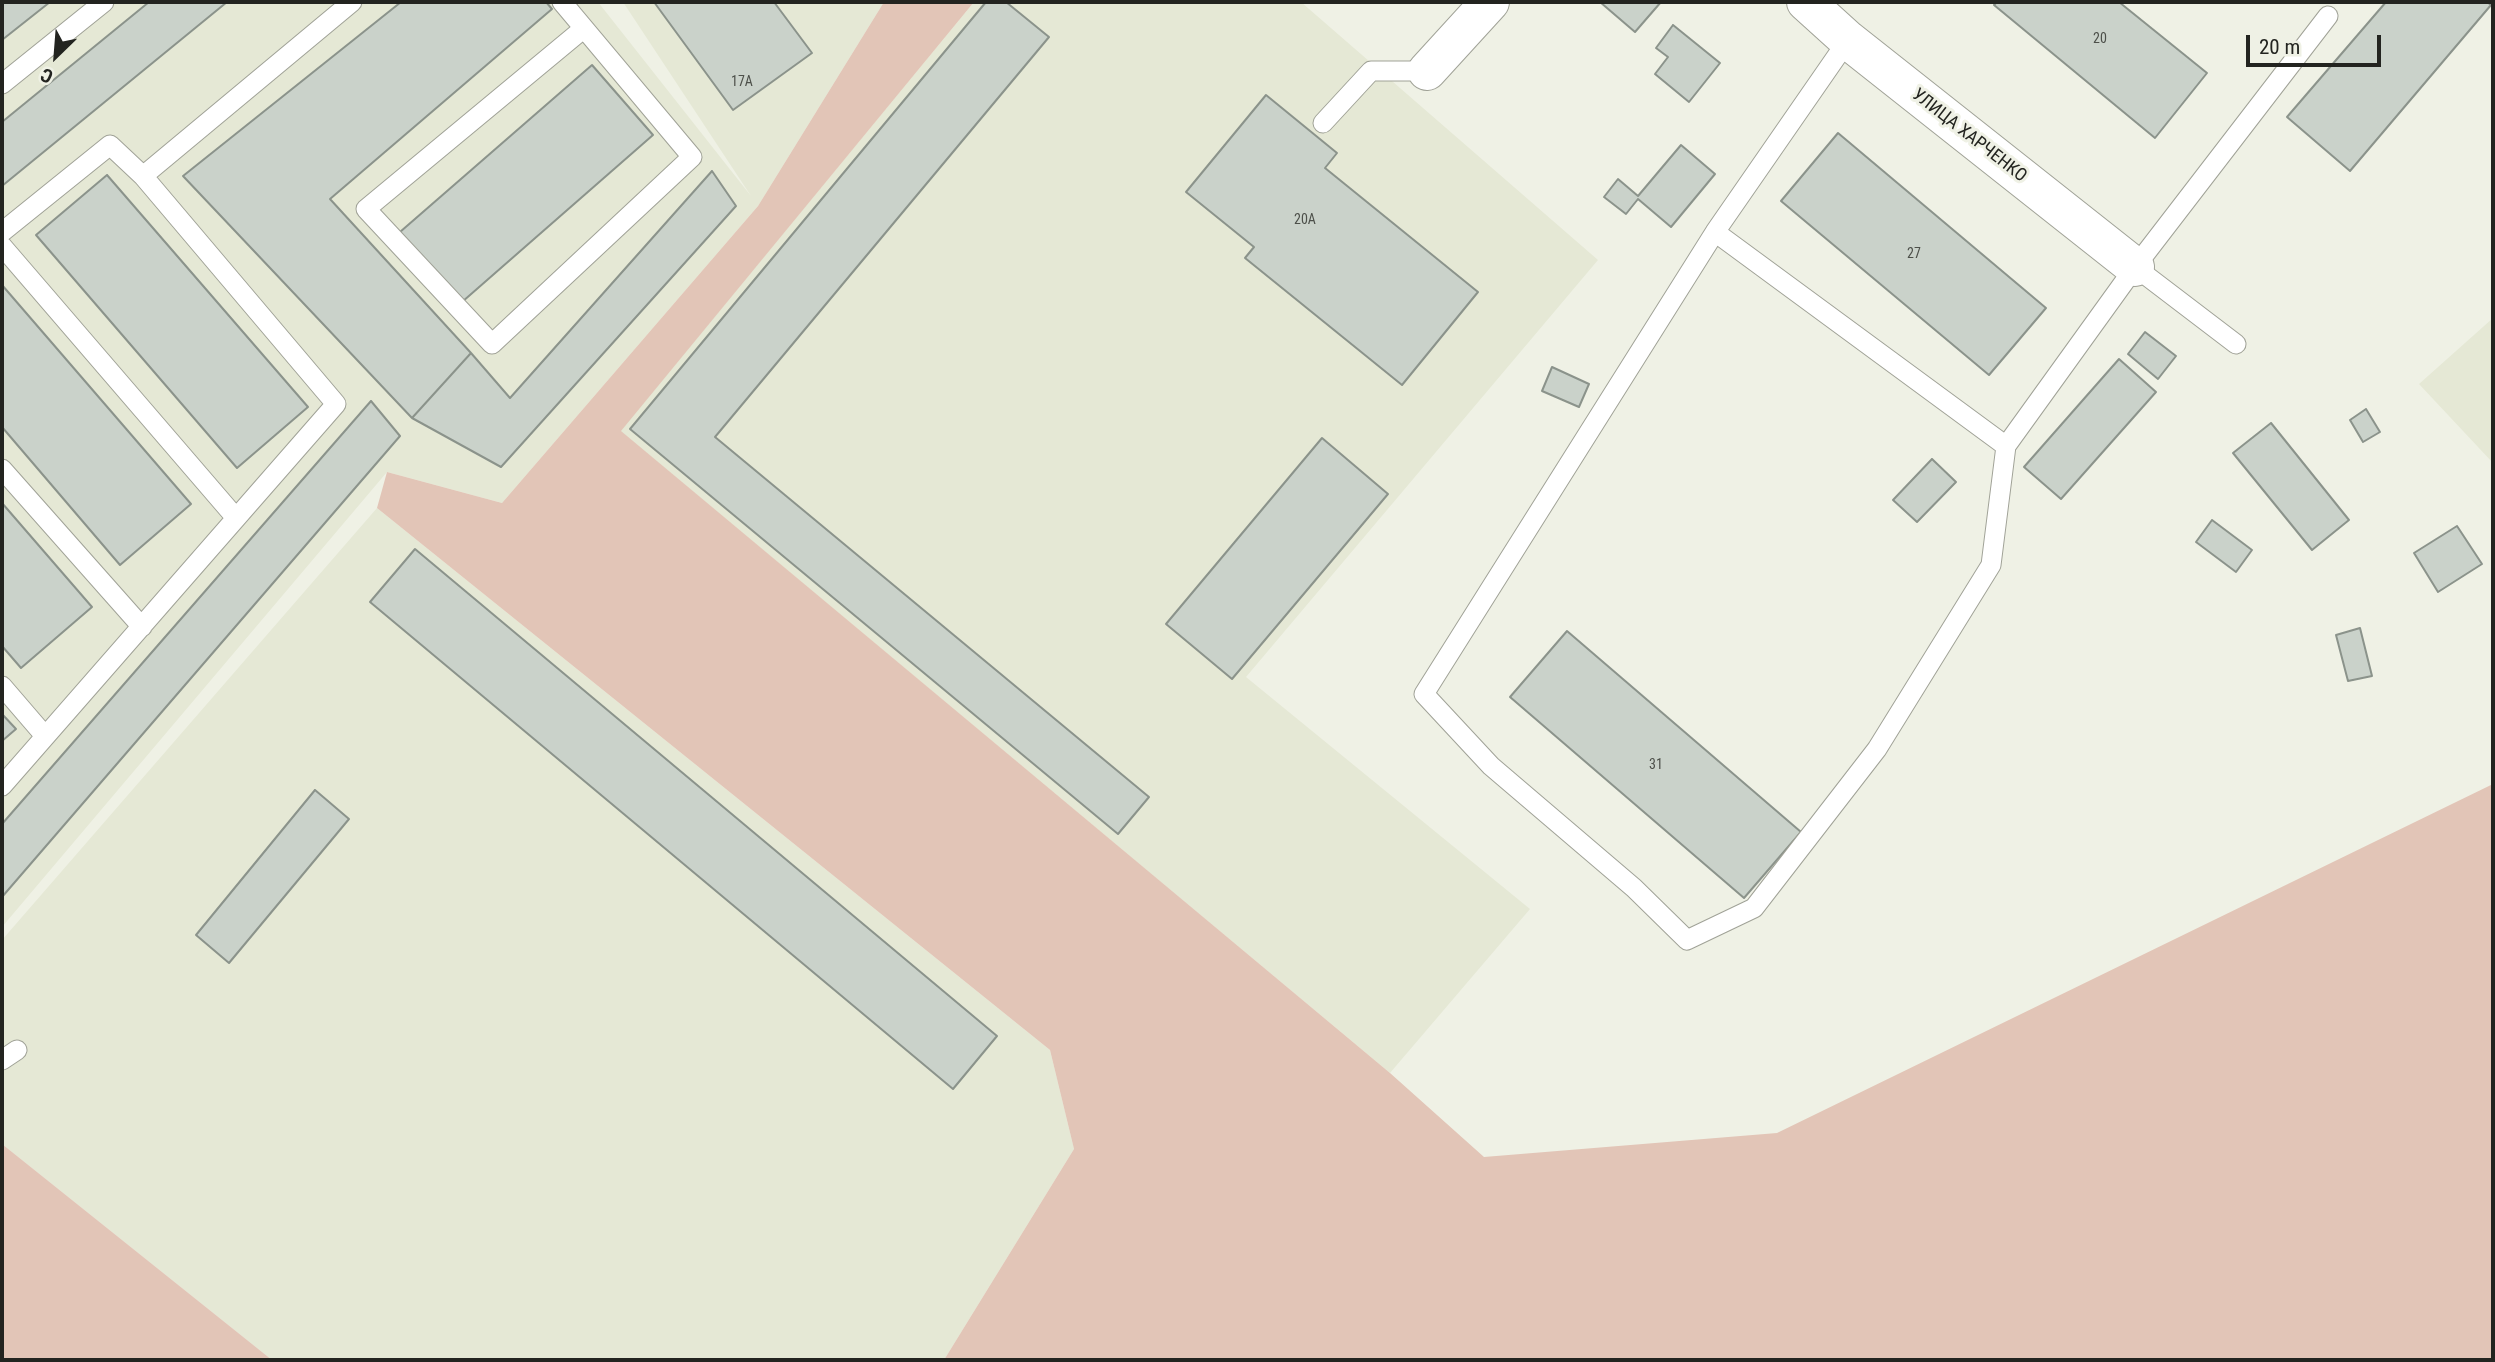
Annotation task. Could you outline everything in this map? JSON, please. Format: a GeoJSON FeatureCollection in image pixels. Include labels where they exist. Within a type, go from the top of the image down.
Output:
{"type":"FeatureCollection","features":[{"type":"Feature","properties":{"kind":"street"},"geometry":{"type":"LineString","coordinates":[[1427,71],[1490,2]]}},
{"type":"Feature","properties":{"kind":"street","name":"УЛИЦА ХАРЧЕНКО"},"geometry":{"type":"LineString","coordinates":[[1806,2],[1848,40],[2135,267]]}},
{"type":"Feature","properties":{"kind":"lane"},"geometry":{"type":"LineString","coordinates":[[2,84],[104,2]]}},
{"type":"Feature","properties":{"kind":"lane"},"geometry":{"type":"LineString","coordinates":[[143,176],[352,2]]}},
{"type":"Feature","properties":{"kind":"lane"},"geometry":{"type":"LineString","coordinates":[[562,2],[692,157],[492,344],[366,209],[583,29]]}},
{"type":"Feature","properties":{"kind":"lane"},"geometry":{"type":"LineString","coordinates":[[1848,40],[1715,232],[1424,694],[1491,766],[1634,888],[1687,940],[1754,908],[1877,749],[1991,565],[2006,446],[2135,267],[2328,16]]}},
{"type":"Feature","properties":{"kind":"lane"},"geometry":{"type":"LineString","coordinates":[[1323,123],[1371,71],[1427,71]]}},
{"type":"Feature","properties":{"kind":"lane"},"geometry":{"type":"LineString","coordinates":[[2,232],[110,145],[143,176],[336,404],[2,786]]}},
{"type":"Feature","properties":{"kind":"lane"},"geometry":{"type":"LineString","coordinates":[[1715,232],[2006,446]]}},
{"type":"Feature","properties":{"kind":"lane"},"geometry":{"type":"LineString","coordinates":[[2,246],[236,519]]}},
{"type":"Feature","properties":{"kind":"lane"},"geometry":{"type":"LineString","coordinates":[[2135,267],[2236,344]]}},
{"type":"Feature","properties":{"kind":"lane"},"geometry":{"type":"LineString","coordinates":[[2,469],[142,627]]}},
{"type":"Feature","properties":{"kind":"lane"},"geometry":{"type":"LineString","coordinates":[[2,686],[46,736]]}},
{"type":"Feature","properties":{"kind":"shaded area"},"geometry":{"type":"Polygon","coordinates":[[[2,2],[598,2],[751,196],[623,2],[884,2],[758,206],[502,503],[387,472],[2,927],[2,2]]]}},
{"type":"Feature","properties":{"kind":"shaded area"},"geometry":{"type":"Polygon","coordinates":[[[884,2],[974,2],[621,431],[1390,1073],[1484,1157],[1777,1133],[2493,784],[2493,1360],[944,1360],[1074,1149],[1050,1050],[377,508],[387,472],[502,503],[758,206],[884,2]]]}},
{"type":"Feature","properties":{"kind":"shaded area"},"geometry":{"type":"Polygon","coordinates":[[[974,2],[1301,2],[1598,260],[1246,677],[1530,909],[1390,1073],[620,431],[974,2]]]}},
{"type":"Feature","properties":{"kind":"shaded area"},"geometry":{"type":"Polygon","coordinates":[[[2493,318],[2493,463],[2419,384],[2493,318]]]}},
{"type":"Feature","properties":{"kind":"shaded area"},"geometry":{"type":"Polygon","coordinates":[[[377,508],[1050,1050],[1074,1149],[944,1360],[272,1360],[2,1144],[2,940],[377,508]]]}},
{"type":"Feature","properties":{"kind":"shaded area"},"geometry":{"type":"Polygon","coordinates":[[[2,1144],[272,1360],[2,1360],[2,1144]]]}},
{"type":"Feature","properties":{"kind":"building"},"geometry":{"type":"Polygon","coordinates":[[[2,2],[50,2],[2,40],[2,2]]]}},
{"type":"Feature","properties":{"kind":"building"},"geometry":{"type":"Polygon","coordinates":[[[149,2],[227,2],[2,186],[2,122],[149,2]]]}},
{"type":"Feature","properties":{"kind":"building"},"geometry":{"type":"Polygon","coordinates":[[[401,2],[546,2],[552,9],[330,199],[471,353],[412,418],[183,176],[401,2]]]}},
{"type":"Feature","properties":{"kind":"building"},"geometry":{"type":"Polygon","coordinates":[[[654,2],[774,2],[812,53],[733,110],[654,2]]]}},
{"type":"Feature","properties":{"kind":"building"},"geometry":{"type":"Polygon","coordinates":[[[986,2],[1006,2],[1049,37],[715,437],[1149,797],[1118,834],[630,429],[986,2]]]}},
{"type":"Feature","properties":{"kind":"building"},"geometry":{"type":"Polygon","coordinates":[[[1600,2],[1661,2],[1635,32],[1600,2]]]}},
{"type":"Feature","properties":{"kind":"building"},"geometry":{"type":"Polygon","coordinates":[[[1997,2],[2119,2],[2207,73],[2155,138],[1994,5],[1997,2]]]}},
{"type":"Feature","properties":{"kind":"building"},"geometry":{"type":"Polygon","coordinates":[[[2386,2],[2487,2],[2491,5],[2350,171],[2287,117],[2386,2]]]}},
{"type":"Feature","properties":{"kind":"building"},"geometry":{"type":"Polygon","coordinates":[[[1673,25],[1720,63],[1689,102],[1655,74],[1668,57],[1656,48],[1673,25]]]}},
{"type":"Feature","properties":{"kind":"building"},"geometry":{"type":"Polygon","coordinates":[[[592,65],[653,135],[462,302],[400,232],[592,65]]]}},
{"type":"Feature","properties":{"kind":"building"},"geometry":{"type":"Polygon","coordinates":[[[1266,95],[1337,153],[1325,168],[1478,292],[1402,385],[1245,258],[1254,247],[1186,192],[1266,95]]]}},
{"type":"Feature","properties":{"kind":"building"},"geometry":{"type":"Polygon","coordinates":[[[1838,133],[2046,308],[1989,375],[1781,201],[1838,133]]]}},
{"type":"Feature","properties":{"kind":"building"},"geometry":{"type":"Polygon","coordinates":[[[1681,145],[1715,174],[1671,227],[1638,199],[1626,214],[1604,197],[1618,179],[1638,196],[1681,145]]]}},
{"type":"Feature","properties":{"kind":"building"},"geometry":{"type":"Polygon","coordinates":[[[712,171],[736,206],[501,467],[412,418],[471,353],[510,398],[712,171]]]}},
{"type":"Feature","properties":{"kind":"building"},"geometry":{"type":"Polygon","coordinates":[[[107,175],[308,407],[237,468],[36,235],[107,175]]]}},
{"type":"Feature","properties":{"kind":"building"},"geometry":{"type":"Polygon","coordinates":[[[2,285],[191,504],[120,565],[2,427],[2,285]]]}},
{"type":"Feature","properties":{"kind":"building"},"geometry":{"type":"Polygon","coordinates":[[[2145,332],[2176,356],[2158,379],[2128,354],[2145,332]]]}},
{"type":"Feature","properties":{"kind":"building"},"geometry":{"type":"Polygon","coordinates":[[[2119,359],[2156,392],[2061,499],[2024,467],[2119,359]]]}},
{"type":"Feature","properties":{"kind":"building"},"geometry":{"type":"Polygon","coordinates":[[[1552,367],[1589,384],[1579,407],[1542,391],[1552,367]]]}},
{"type":"Feature","properties":{"kind":"building"},"geometry":{"type":"Polygon","coordinates":[[[371,401],[400,436],[2,897],[2,824],[371,401]]]}},
{"type":"Feature","properties":{"kind":"building"},"geometry":{"type":"Polygon","coordinates":[[[2366,409],[2380,432],[2363,442],[2350,420],[2366,409]]]}},
{"type":"Feature","properties":{"kind":"building"},"geometry":{"type":"Polygon","coordinates":[[[2271,423],[2349,520],[2312,550],[2233,453],[2271,423]]]}},
{"type":"Feature","properties":{"kind":"building"},"geometry":{"type":"Polygon","coordinates":[[[1322,438],[1388,494],[1232,679],[1166,624],[1322,438]]]}},
{"type":"Feature","properties":{"kind":"building"},"geometry":{"type":"Polygon","coordinates":[[[1932,459],[1956,482],[1917,522],[1893,500],[1932,459]]]}},
{"type":"Feature","properties":{"kind":"building"},"geometry":{"type":"Polygon","coordinates":[[[2,503],[92,607],[21,668],[2,646],[2,503]]]}},
{"type":"Feature","properties":{"kind":"building"},"geometry":{"type":"Polygon","coordinates":[[[2212,520],[2252,550],[2236,572],[2196,542],[2212,520]]]}},
{"type":"Feature","properties":{"kind":"building"},"geometry":{"type":"Polygon","coordinates":[[[2457,526],[2482,564],[2438,592],[2414,553],[2457,526]]]}},
{"type":"Feature","properties":{"kind":"building"},"geometry":{"type":"Polygon","coordinates":[[[415,549],[997,1036],[953,1089],[370,602],[415,549]]]}},
{"type":"Feature","properties":{"kind":"building"},"geometry":{"type":"Polygon","coordinates":[[[2360,628],[2372,676],[2348,681],[2336,635],[2360,628]]]}},
{"type":"Feature","properties":{"kind":"building"},"geometry":{"type":"Polygon","coordinates":[[[1567,631],[1801,832],[1744,898],[1510,697],[1567,631]]]}},
{"type":"Feature","properties":{"kind":"building"},"geometry":{"type":"Polygon","coordinates":[[[2,714],[16,729],[2,741],[2,714]]]}},
{"type":"Feature","properties":{"kind":"building"},"geometry":{"type":"Polygon","coordinates":[[[315,790],[349,819],[229,963],[196,935],[315,790]]]}}]}
